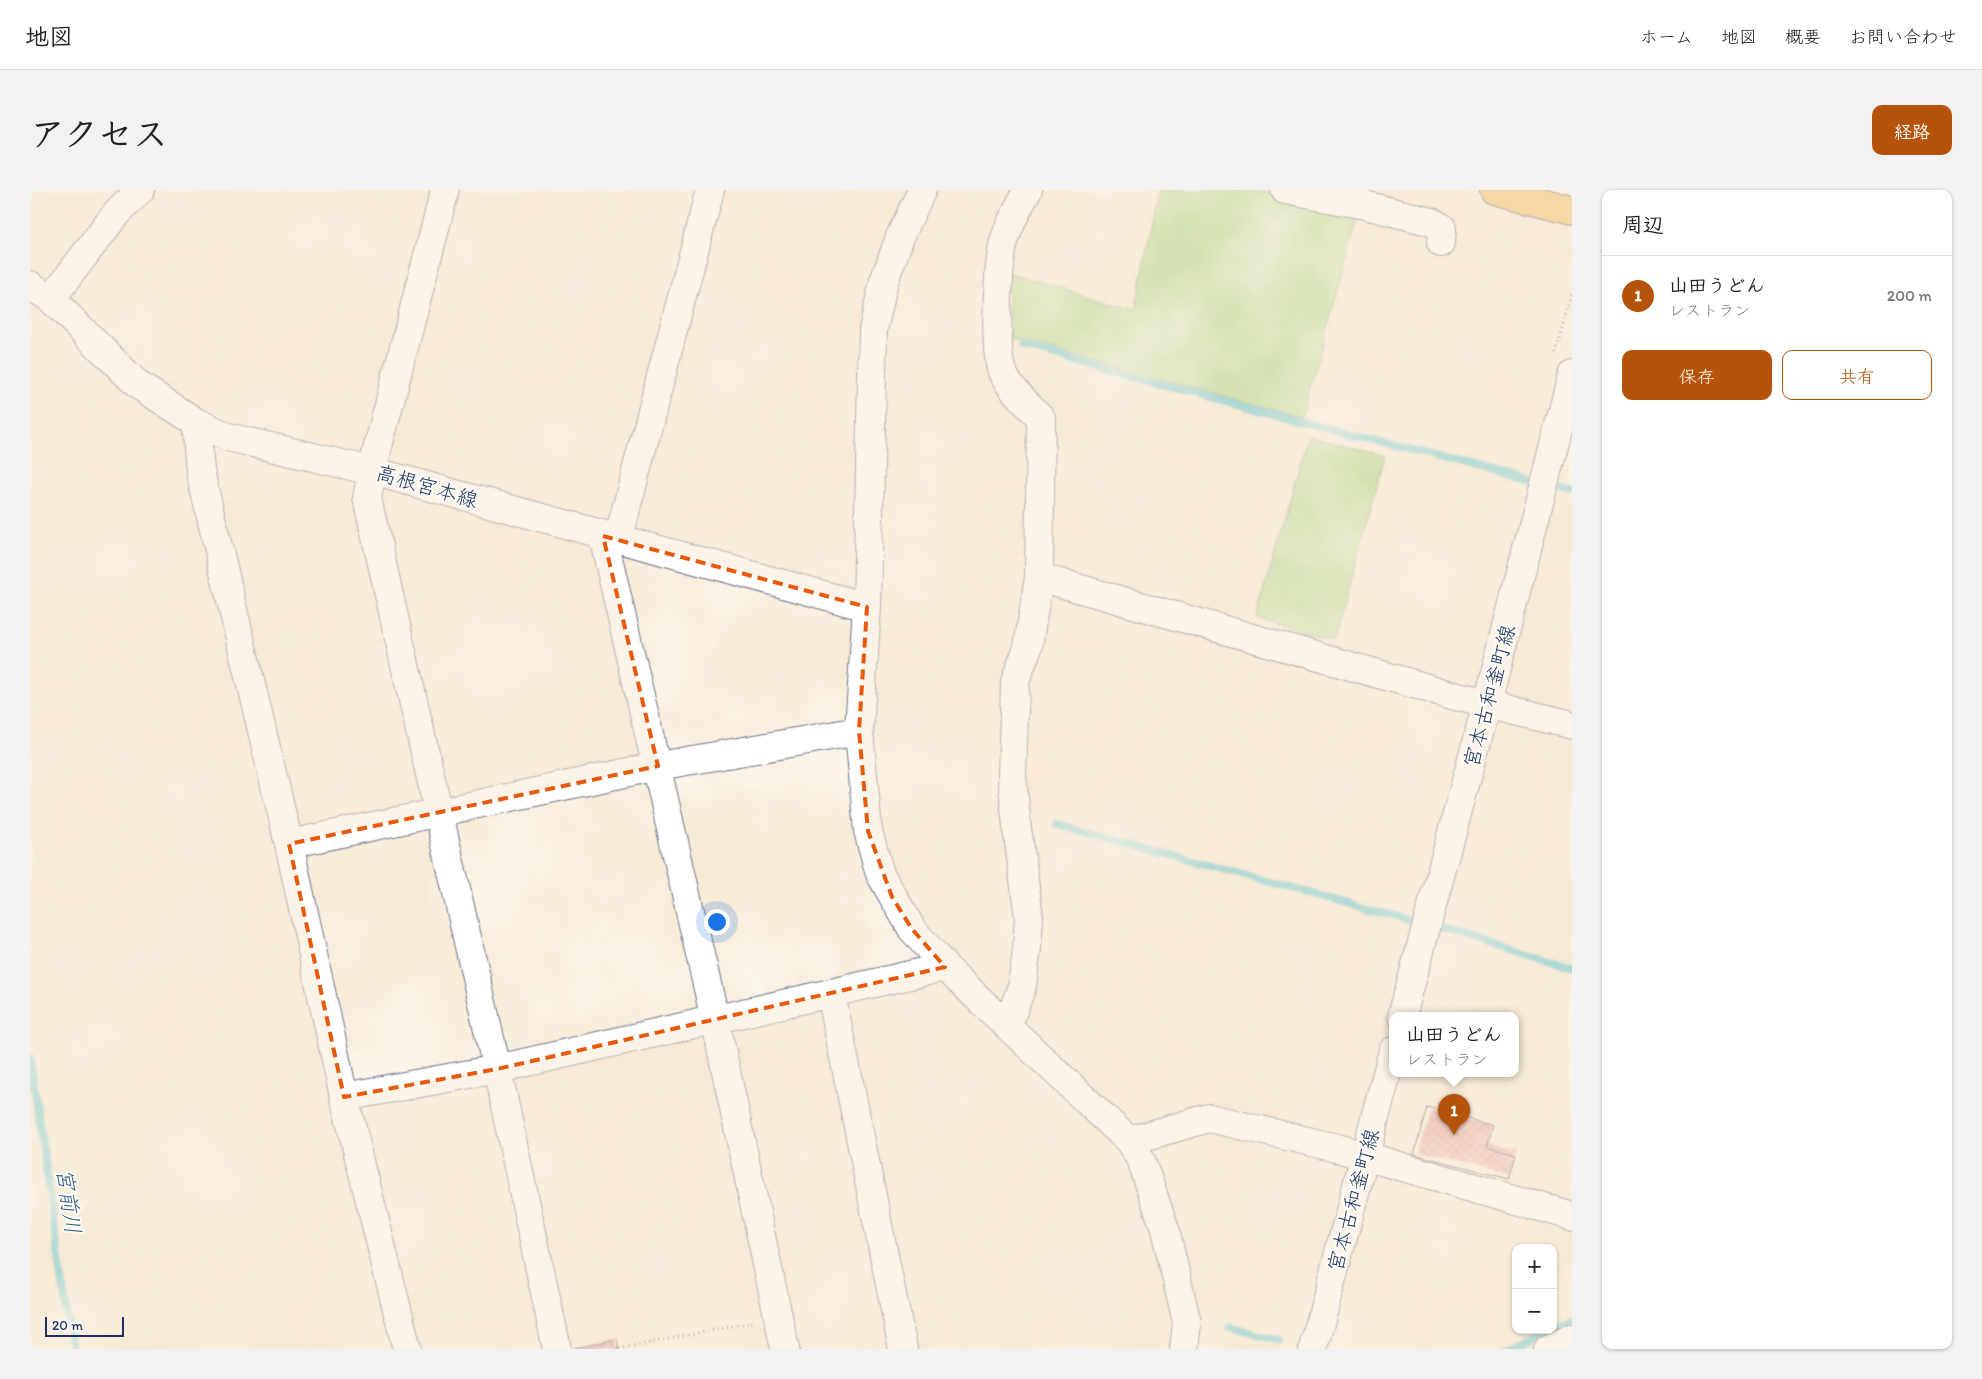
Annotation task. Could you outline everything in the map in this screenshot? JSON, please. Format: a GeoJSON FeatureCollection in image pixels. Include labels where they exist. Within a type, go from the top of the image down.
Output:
{"type":"FeatureCollection","features":[{"type":"Feature","properties":{"kind":"main road"},"geometry":{"type":"LineString","coordinates":[[1494,190],[1572,210]]}},
{"type":"Feature","properties":{"kind":"street"},"geometry":{"type":"LineString","coordinates":[[40,292],[140,190]]}},
{"type":"Feature","properties":{"kind":"street"},"geometry":{"type":"LineString","coordinates":[[445,190],[372,471],[367,498],[440,814],[558,1349]]}},
{"type":"Feature","properties":{"kind":"street"},"geometry":{"type":"LineString","coordinates":[[710,190],[611,538],[658,766],[715,1019],[785,1349]]}},
{"type":"Feature","properties":{"kind":"street"},"geometry":{"type":"LineString","coordinates":[[922,190],[900,237],[884,281],[873,330],[867,607],[859,731],[868,831],[880,874],[912,929],[945,967],[1129,1141],[1142,1160],[1165,1229],[1187,1323],[1184,1349]]}},
{"type":"Feature","properties":{"kind":"street"},"geometry":{"type":"LineString","coordinates":[[1008,1025],[1022,986],[1027,949],[1028,917],[1016,828],[1012,776],[1016,682],[1028,647],[1040,577],[1041,418],[1014,390],[1002,373],[996,340],[1003,243],[1012,218],[1028,190]]}},
{"type":"Feature","properties":{"kind":"street"},"geometry":{"type":"LineString","coordinates":[[1285,190],[1365,205],[1432,222],[1442,228],[1441,243]]}},
{"type":"Feature","properties":{"kind":"street","name":"高根宮本線"},"geometry":{"type":"LineString","coordinates":[[40,292],[138,385],[196,422],[228,437],[372,471],[867,607]]}},
{"type":"Feature","properties":{"kind":"street","name":"宮本古和釜町線"},"geometry":{"type":"LineString","coordinates":[[1403,1012],[1487,704],[1572,375]]}},
{"type":"Feature","properties":{"kind":"street"},"geometry":{"type":"LineString","coordinates":[[196,422],[200,471],[289,844],[344,1098],[407,1349]]}},
{"type":"Feature","properties":{"kind":"street"},"geometry":{"type":"LineString","coordinates":[[1040,577],[1487,704],[1572,725]]}},
{"type":"Feature","properties":{"kind":"street"},"geometry":{"type":"LineString","coordinates":[[289,844],[440,814],[658,766],[859,731]]}},
{"type":"Feature","properties":{"kind":"street"},"geometry":{"type":"LineString","coordinates":[[344,1098],[497,1069],[945,967]]}},
{"type":"Feature","properties":{"kind":"street"},"geometry":{"type":"LineString","coordinates":[[830,993],[903,1349]]}},
{"type":"Feature","properties":{"kind":"street","name":"宮本古和釜町線"},"geometry":{"type":"LineString","coordinates":[[1312,1349],[1389,1067]]}},
{"type":"Feature","properties":{"kind":"street"},"geometry":{"type":"LineString","coordinates":[[1129,1141],[1209,1118],[1365,1156],[1572,1216]]}},
{"type":"Feature","properties":{"kind":"street"},"geometry":{"type":"LineString","coordinates":[[1548,1349],[1572,1338]]}},
{"type":"Feature","properties":{"kind":"path"},"geometry":{"type":"LineString","coordinates":[[619,1349],[778,1317]]}},
{"type":"Feature","properties":{"kind":"highlighted area"},"geometry":{"type":"Polygon","coordinates":[[[603,536],[867,607],[859,731],[868,831],[892,897],[912,929],[945,967],[497,1069],[344,1097],[289,844],[658,766],[603,536]]]}},
{"type":"Feature","properties":{"kind":"green space"},"geometry":{"type":"Polygon","coordinates":[[[1158,190],[1250,190],[1360,213],[1302,417],[1010,339],[1007,272],[1136,310],[1158,190]]]}},
{"type":"Feature","properties":{"kind":"green space"},"geometry":{"type":"Polygon","coordinates":[[[1308,435],[1385,456],[1334,640],[1257,618],[1308,435]]]}},
{"type":"Feature","properties":{"kind":"building"},"geometry":{"type":"Polygon","coordinates":[[[1427,1107],[1493,1125],[1487,1146],[1516,1154],[1509,1179],[1414,1154],[1427,1107]]]}},
{"type":"Feature","properties":{"kind":"building"},"geometry":{"type":"Polygon","coordinates":[[[617,1339],[619,1349],[575,1349],[575,1348],[617,1339]]]}},
{"type":"Feature","properties":{"kind":"waterway"},"geometry":{"type":"LineString","coordinates":[[1021,347],[1572,493]]}},
{"type":"Feature","properties":{"kind":"waterway"},"geometry":{"type":"LineString","coordinates":[[1057,824],[1391,915],[1572,968]]}},
{"type":"Feature","properties":{"kind":"waterway","name":"宮前川"},"geometry":{"type":"LineString","coordinates":[[30,1058],[72,1349]]}},
{"type":"Feature","properties":{"kind":"waterway"},"geometry":{"type":"LineString","coordinates":[[1557,1325],[1572,1319]]}},
{"type":"Feature","properties":{"kind":"waterway"},"geometry":{"type":"LineString","coordinates":[[1230,1327],[1279,1340]]}},
{"type":"Feature","properties":{"kind":"waterway"},"geometry":{"type":"LineString","coordinates":[[1507,1349],[1539,1334]]}},
{"type":"Feature","properties":{"kind":"place","name":"山田うどん"},"geometry":{"type":"Point","coordinates":[1454,1135]}}]}
